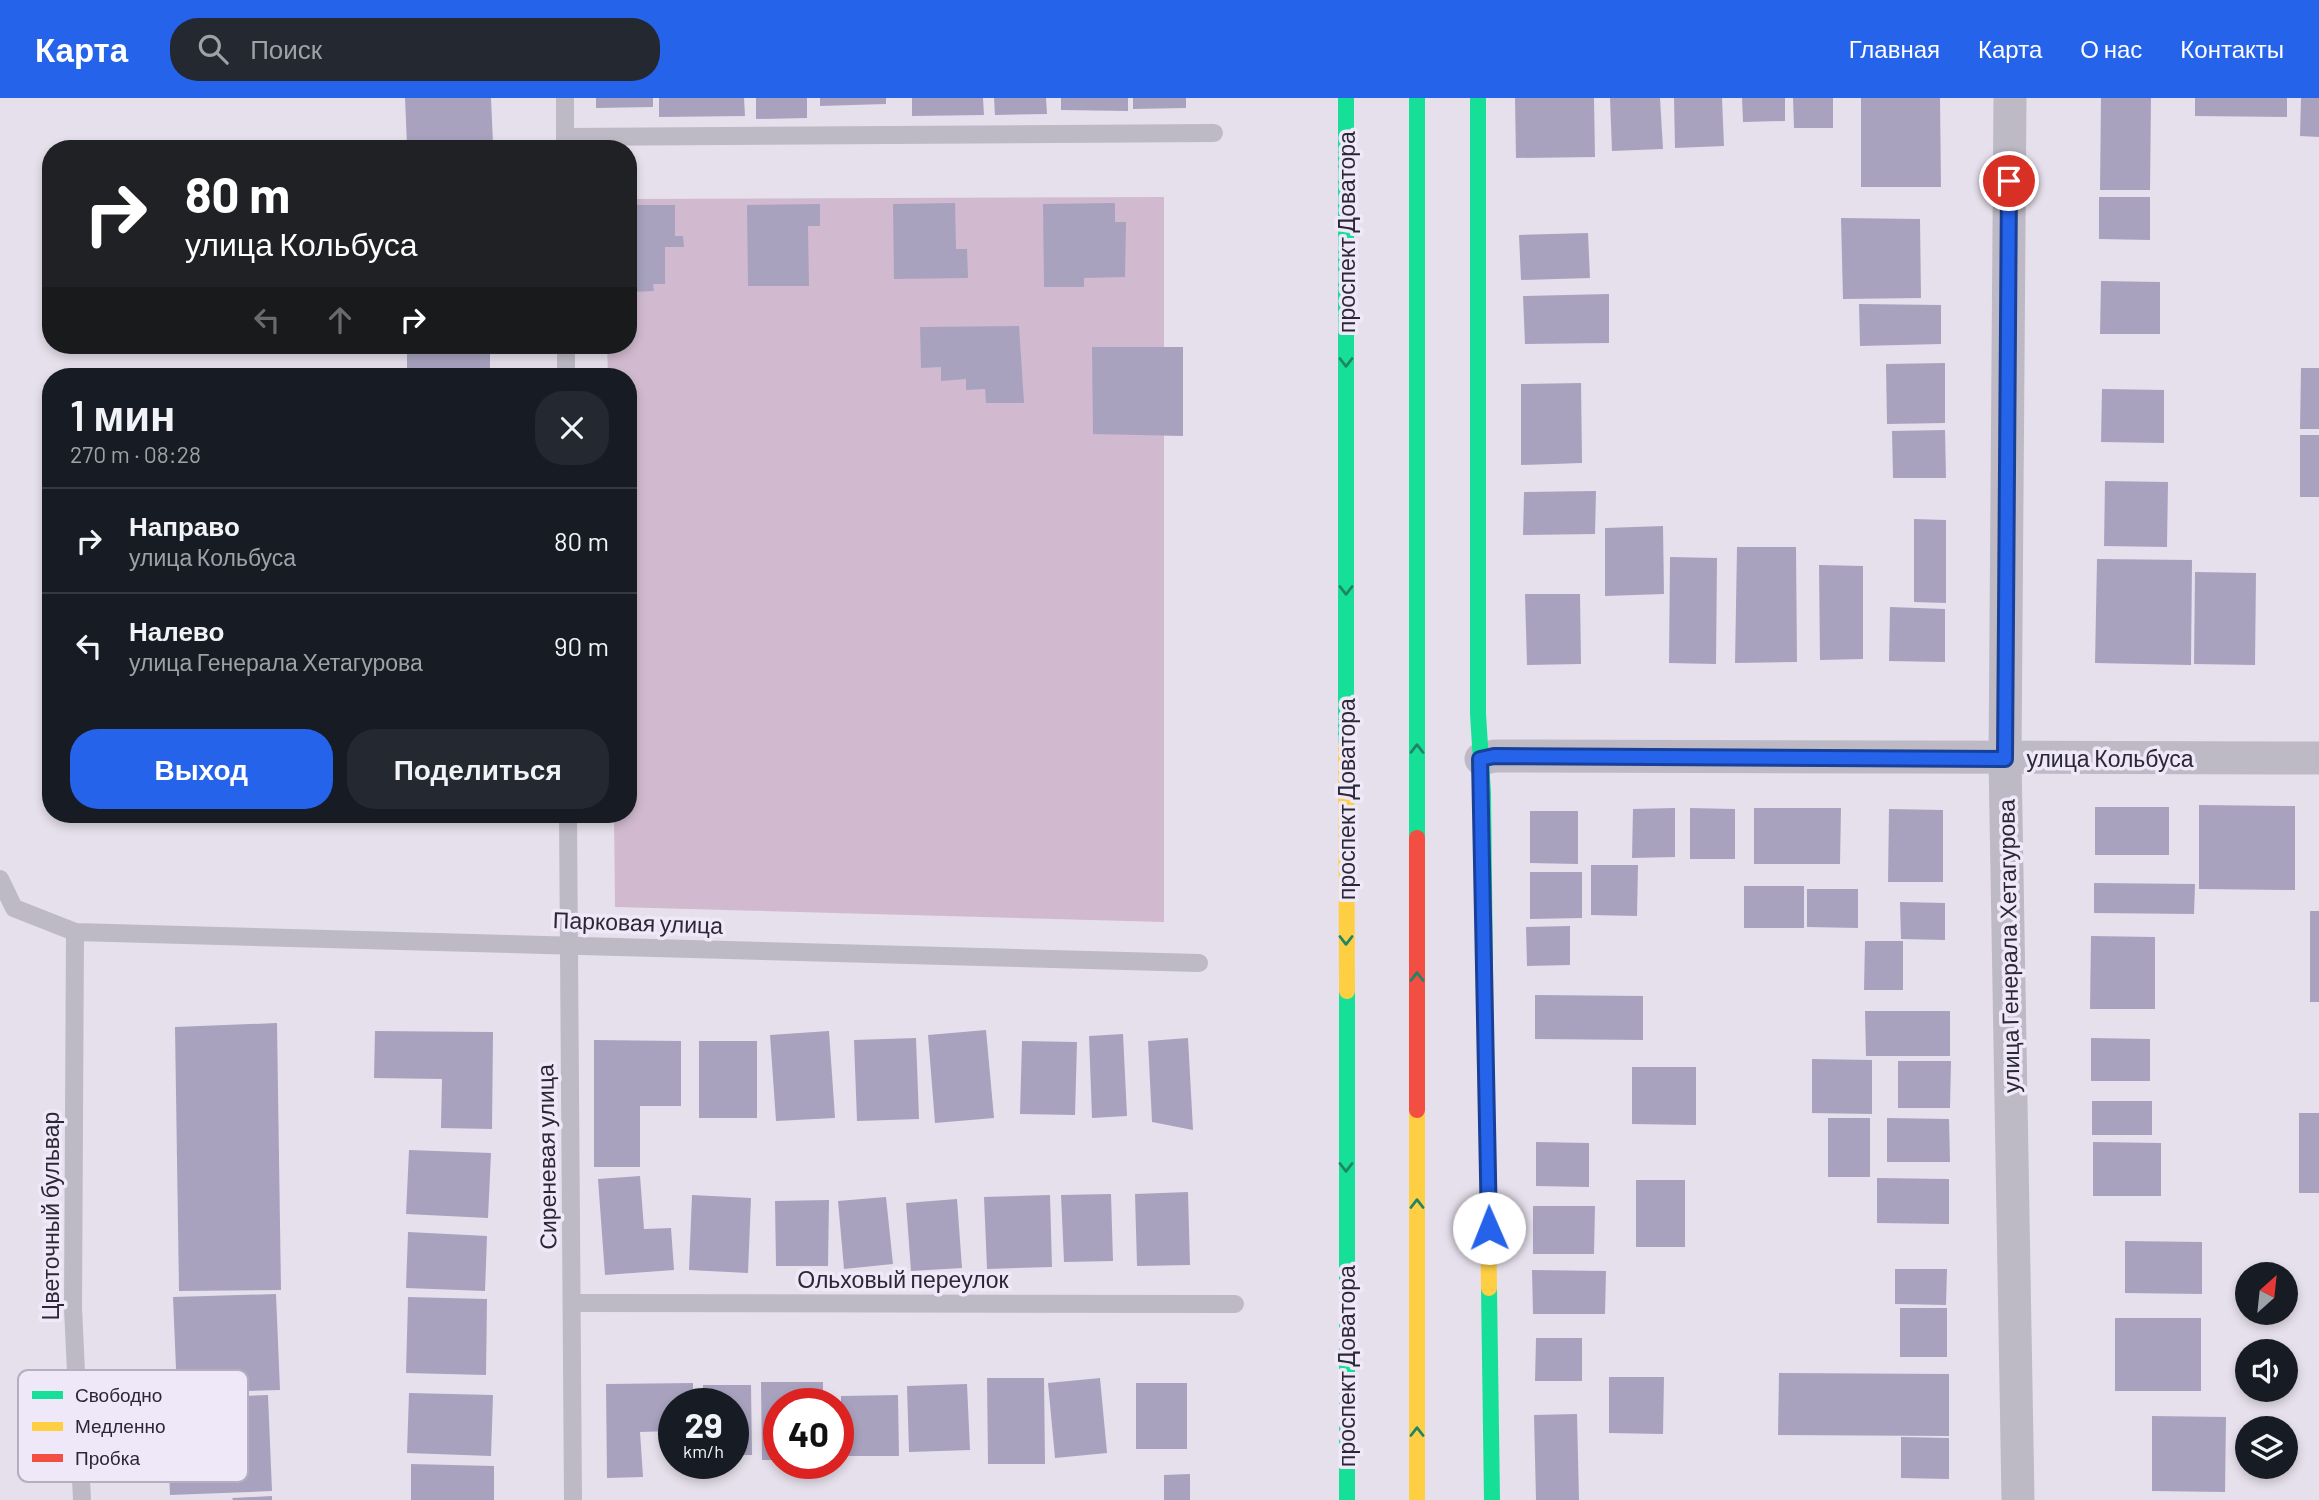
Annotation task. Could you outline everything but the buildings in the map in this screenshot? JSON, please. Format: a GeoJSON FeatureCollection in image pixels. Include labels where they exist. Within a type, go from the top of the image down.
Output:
{"type":"FeatureCollection","features":[{"type":"Feature","properties":{"kind":"main road","name":"проспект Доватора"},"geometry":{"type":"LineString","coordinates":[[1346,98],[1347,1500]]}},
{"type":"Feature","properties":{"kind":"main road"},"geometry":{"type":"LineString","coordinates":[[1417,98],[1417,1500]]}},
{"type":"Feature","properties":{"kind":"main road"},"geometry":{"type":"LineString","coordinates":[[1478,98],[1480,759],[1492,1500]]}},
{"type":"Feature","properties":{"kind":"street","name":"улица Генерала Хетагурова"},"geometry":{"type":"LineString","coordinates":[[2010,98],[2005,759],[2018,1500]]}},
{"type":"Feature","properties":{"kind":"street","name":"улица Кольбуса"},"geometry":{"type":"LineString","coordinates":[[1480,759],[1494,756],[2319,758]]}},
{"type":"Feature","properties":{"kind":"lane"},"geometry":{"type":"LineString","coordinates":[[565,98],[565,140]]}},
{"type":"Feature","properties":{"kind":"lane"},"geometry":{"type":"LineString","coordinates":[[637,142],[1214,133]]}},
{"type":"Feature","properties":{"kind":"lane","name":"Сиреневая улица"},"geometry":{"type":"LineString","coordinates":[[568,823],[573,1500]]}},
{"type":"Feature","properties":{"kind":"lane"},"geometry":{"type":"LineString","coordinates":[[0,879],[14,908],[75,932]]}},
{"type":"Feature","properties":{"kind":"lane","name":"Парковая улица"},"geometry":{"type":"LineString","coordinates":[[75,932],[1199,963]]}},
{"type":"Feature","properties":{"kind":"lane","name":"Цветочный бульвар"},"geometry":{"type":"LineString","coordinates":[[75,932],[73,1308],[76,1370]]}},
{"type":"Feature","properties":{"kind":"lane","name":"Ольховый переулок"},"geometry":{"type":"LineString","coordinates":[[572,1303],[1235,1304]]}},
{"type":"Feature","properties":{"kind":"lane","name":"Цветочный бульвар"},"geometry":{"type":"LineString","coordinates":[[81,1482],[82,1500]]}},
{"type":"Feature","properties":{"kind":"shaded area"},"geometry":{"type":"Polygon","coordinates":[[[1164,197],[1164,922],[615,907],[614,823],[637,823],[637,368],[608,368],[607,354],[637,354],[637,199],[1164,197]]]}},
{"type":"Feature","properties":{"kind":"traffic: fast"},"geometry":{"type":"LineString","coordinates":[[1346,98],[1346,746]]}},
{"type":"Feature","properties":{"kind":"traffic: fast"},"geometry":{"type":"LineString","coordinates":[[1417,98],[1417,838]]}},
{"type":"Feature","properties":{"kind":"traffic: fast"},"geometry":{"type":"LineString","coordinates":[[1478,98],[1478,714],[1483,793],[1485,973]]}},
{"type":"Feature","properties":{"kind":"traffic: fast"},"geometry":{"type":"LineString","coordinates":[[1347,991],[1347,1500]]}},
{"type":"Feature","properties":{"kind":"traffic: fast"},"geometry":{"type":"LineString","coordinates":[[1489,1288],[1492,1500]]}},
{"type":"Feature","properties":{"kind":"traffic: slow"},"geometry":{"type":"LineString","coordinates":[[1346,746],[1347,991]]}},
{"type":"Feature","properties":{"kind":"traffic: slow"},"geometry":{"type":"LineString","coordinates":[[1485,973],[1489,1288]]}},
{"type":"Feature","properties":{"kind":"traffic: slow"},"geometry":{"type":"LineString","coordinates":[[1417,1110],[1417,1500]]}},
{"type":"Feature","properties":{"kind":"traffic: jam"},"geometry":{"type":"LineString","coordinates":[[1417,838],[1417,1110]]}},
{"type":"Feature","properties":{"kind":"route"},"geometry":{"type":"LineString","coordinates":[[1489,1228],[1483,793],[1480,759],[1494,756],[2005,759],[2009,181]]}}]}
